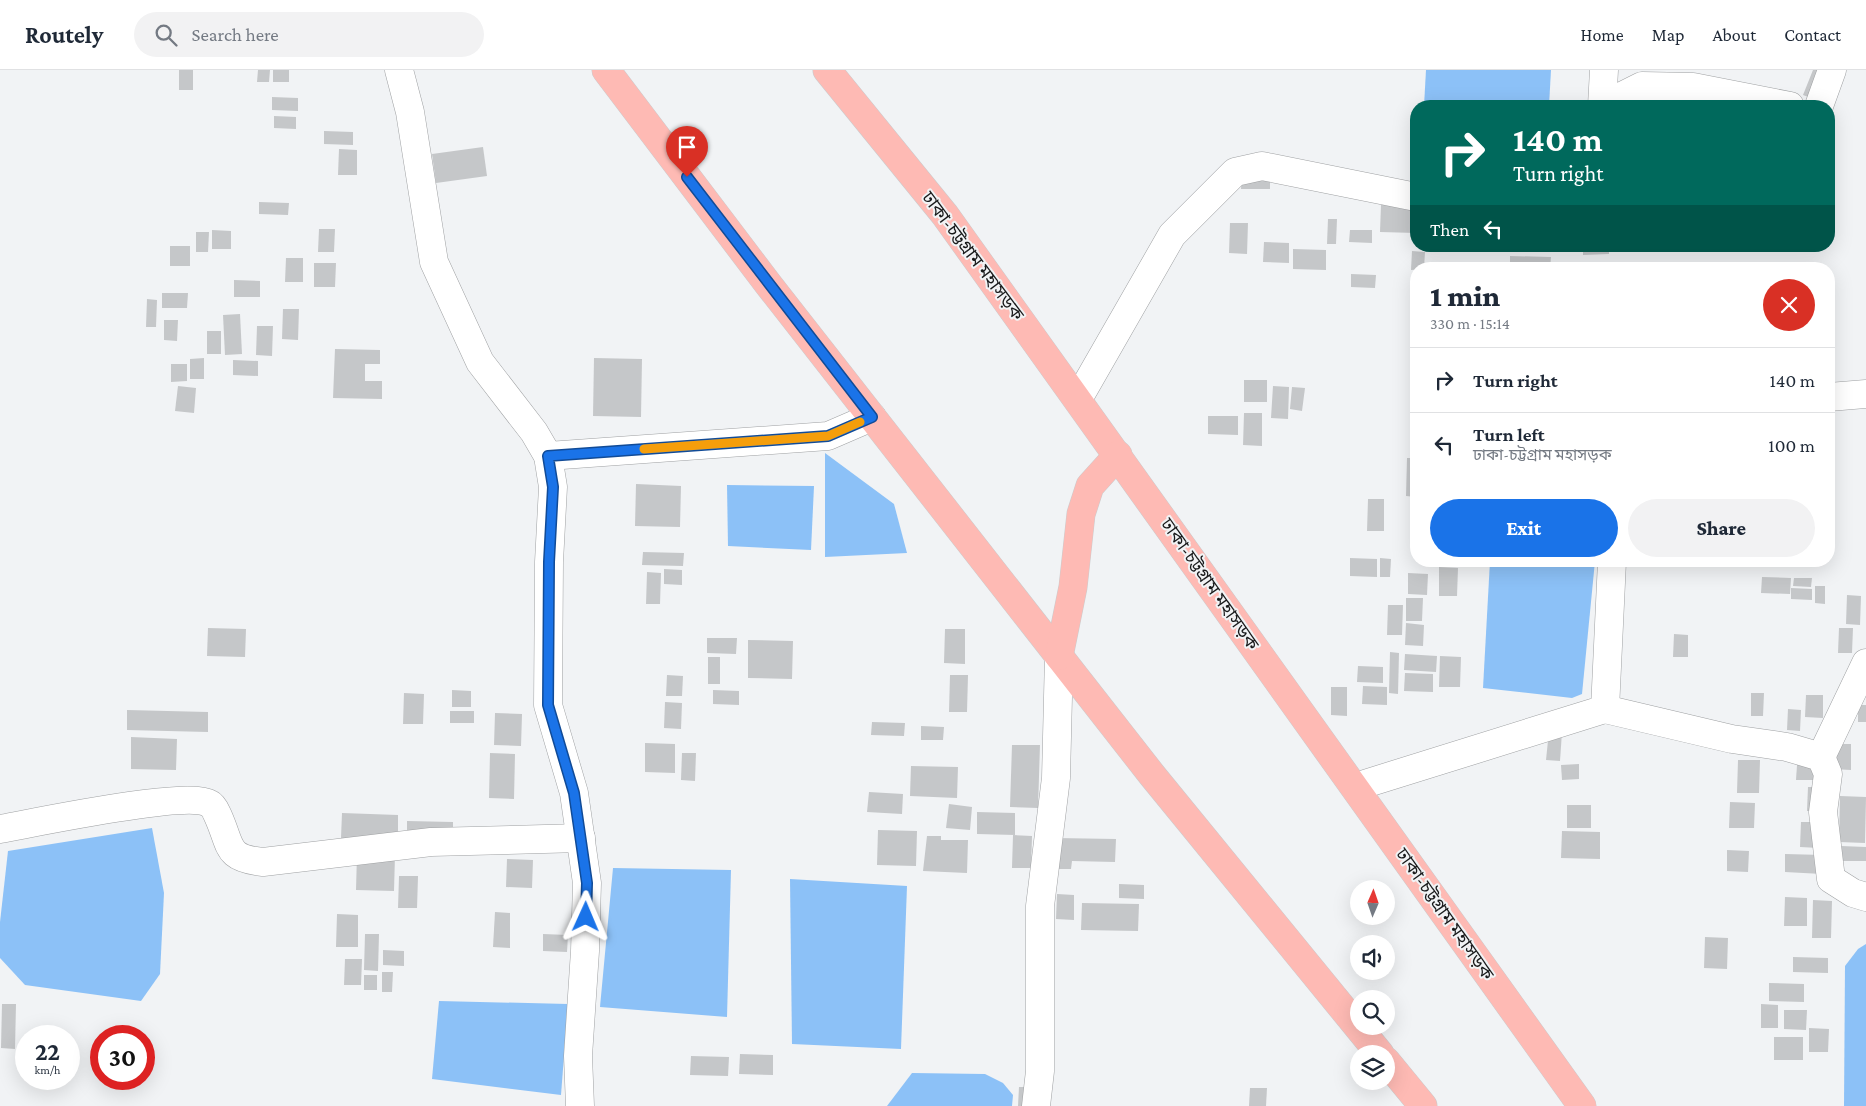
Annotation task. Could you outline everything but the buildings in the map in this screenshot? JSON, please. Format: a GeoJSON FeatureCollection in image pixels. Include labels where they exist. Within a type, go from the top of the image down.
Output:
{"type":"FeatureCollection","features":[{"type":"Feature","properties":{"kind":"highway"},"geometry":{"type":"LineString","coordinates":[[606,70],[872,417],[1152,775],[1373,1045]]}},
{"type":"Feature","properties":{"kind":"highway","name":"ঢাকা-চট্টগ্রাম মহাসড়ক"},"geometry":{"type":"LineString","coordinates":[[827,70],[945,215],[1118,454],[1582,1106]]}},
{"type":"Feature","properties":{"kind":"highway"},"geometry":{"type":"LineString","coordinates":[[1059,656],[1073,587],[1081,514],[1090,486],[1118,454]]}},
{"type":"Feature","properties":{"kind":"highway"},"geometry":{"type":"LineString","coordinates":[[1395,1072],[1423,1106]]}},
{"type":"Feature","properties":{"kind":"street"},"geometry":{"type":"LineString","coordinates":[[400,70],[410,112],[434,262],[480,362],[534,432],[548,456],[553,487],[549,562],[548,705],[574,793],[587,883],[585,951],[578,1056],[580,1106]]}},
{"type":"Feature","properties":{"kind":"street"},"geometry":{"type":"LineString","coordinates":[[1602,100],[1604,70]]}},
{"type":"Feature","properties":{"kind":"street"},"geometry":{"type":"LineString","coordinates":[[1821,100],[1832,70]]}},
{"type":"Feature","properties":{"kind":"street"},"geometry":{"type":"LineString","coordinates":[[1614,100],[1642,86],[1693,87],[1759,100]]}},
{"type":"Feature","properties":{"kind":"street"},"geometry":{"type":"LineString","coordinates":[[1078,399],[1172,235],[1235,172],[1262,166],[1410,196]]}},
{"type":"Feature","properties":{"kind":"street"},"geometry":{"type":"LineString","coordinates":[[1835,397],[1866,394]]}},
{"type":"Feature","properties":{"kind":"street"},"geometry":{"type":"LineString","coordinates":[[548,456],[828,436],[872,417]]}},
{"type":"Feature","properties":{"kind":"street"},"geometry":{"type":"LineString","coordinates":[[1605,708],[1612,567]]}},
{"type":"Feature","properties":{"kind":"street"},"geometry":{"type":"LineString","coordinates":[[1036,1106],[1040,1071],[1040,906],[1056,778],[1059,656]]}},
{"type":"Feature","properties":{"kind":"street"},"geometry":{"type":"LineString","coordinates":[[1866,663],[1821,757],[1828,774],[1823,812],[1831,879],[1866,897]]}},
{"type":"Feature","properties":{"kind":"street"},"geometry":{"type":"LineString","coordinates":[[1355,787],[1605,708],[1732,739],[1787,747],[1821,757]]}},
{"type":"Feature","properties":{"kind":"street"},"geometry":{"type":"LineString","coordinates":[[0,828],[134,805],[203,800],[212,805],[232,851],[243,860],[264,862],[431,842],[581,838]]}},
{"type":"Feature","properties":{"kind":"water"},"geometry":{"type":"Polygon","coordinates":[[[1426,70],[1551,70],[1549,100],[1424,100],[1426,70]]]}},
{"type":"Feature","properties":{"kind":"water"},"geometry":{"type":"Polygon","coordinates":[[[825,453],[894,504],[907,553],[825,557],[825,453]]]}},
{"type":"Feature","properties":{"kind":"water"},"geometry":{"type":"Polygon","coordinates":[[[727,485],[814,486],[811,550],[728,546],[727,485]]]}},
{"type":"Feature","properties":{"kind":"water"},"geometry":{"type":"Polygon","coordinates":[[[1490,567],[1594,567],[1582,694],[1572,698],[1483,688],[1490,567]]]}},
{"type":"Feature","properties":{"kind":"water"},"geometry":{"type":"Polygon","coordinates":[[[152,828],[164,893],[160,974],[141,1001],[25,985],[0,958],[0,922],[8,851],[152,828]]]}},
{"type":"Feature","properties":{"kind":"water"},"geometry":{"type":"Polygon","coordinates":[[[613,868],[731,870],[727,1017],[600,1007],[613,868]]]}},
{"type":"Feature","properties":{"kind":"water"},"geometry":{"type":"Polygon","coordinates":[[[790,879],[907,886],[901,1049],[792,1044],[790,879]]]}},
{"type":"Feature","properties":{"kind":"water"},"geometry":{"type":"Polygon","coordinates":[[[1866,944],[1866,1106],[1844,1106],[1845,966],[1858,949],[1866,944]]]}},
{"type":"Feature","properties":{"kind":"water"},"geometry":{"type":"Polygon","coordinates":[[[439,1001],[568,1004],[561,1095],[432,1079],[439,1001]]]}},
{"type":"Feature","properties":{"kind":"water"},"geometry":{"type":"Polygon","coordinates":[[[912,1073],[985,1074],[1003,1083],[1013,1095],[1012,1106],[887,1106],[912,1073]]]}},
{"type":"Feature","properties":{"kind":"slow traffic"},"geometry":{"type":"LineString","coordinates":[[644,449],[828,436],[860,422]]}},
{"type":"Feature","properties":{"kind":"route"},"geometry":{"type":"LineString","coordinates":[[586,917],[587,883],[574,793],[548,705],[549,562],[553,487],[548,456],[828,436],[872,417],[687,177]]}}]}
